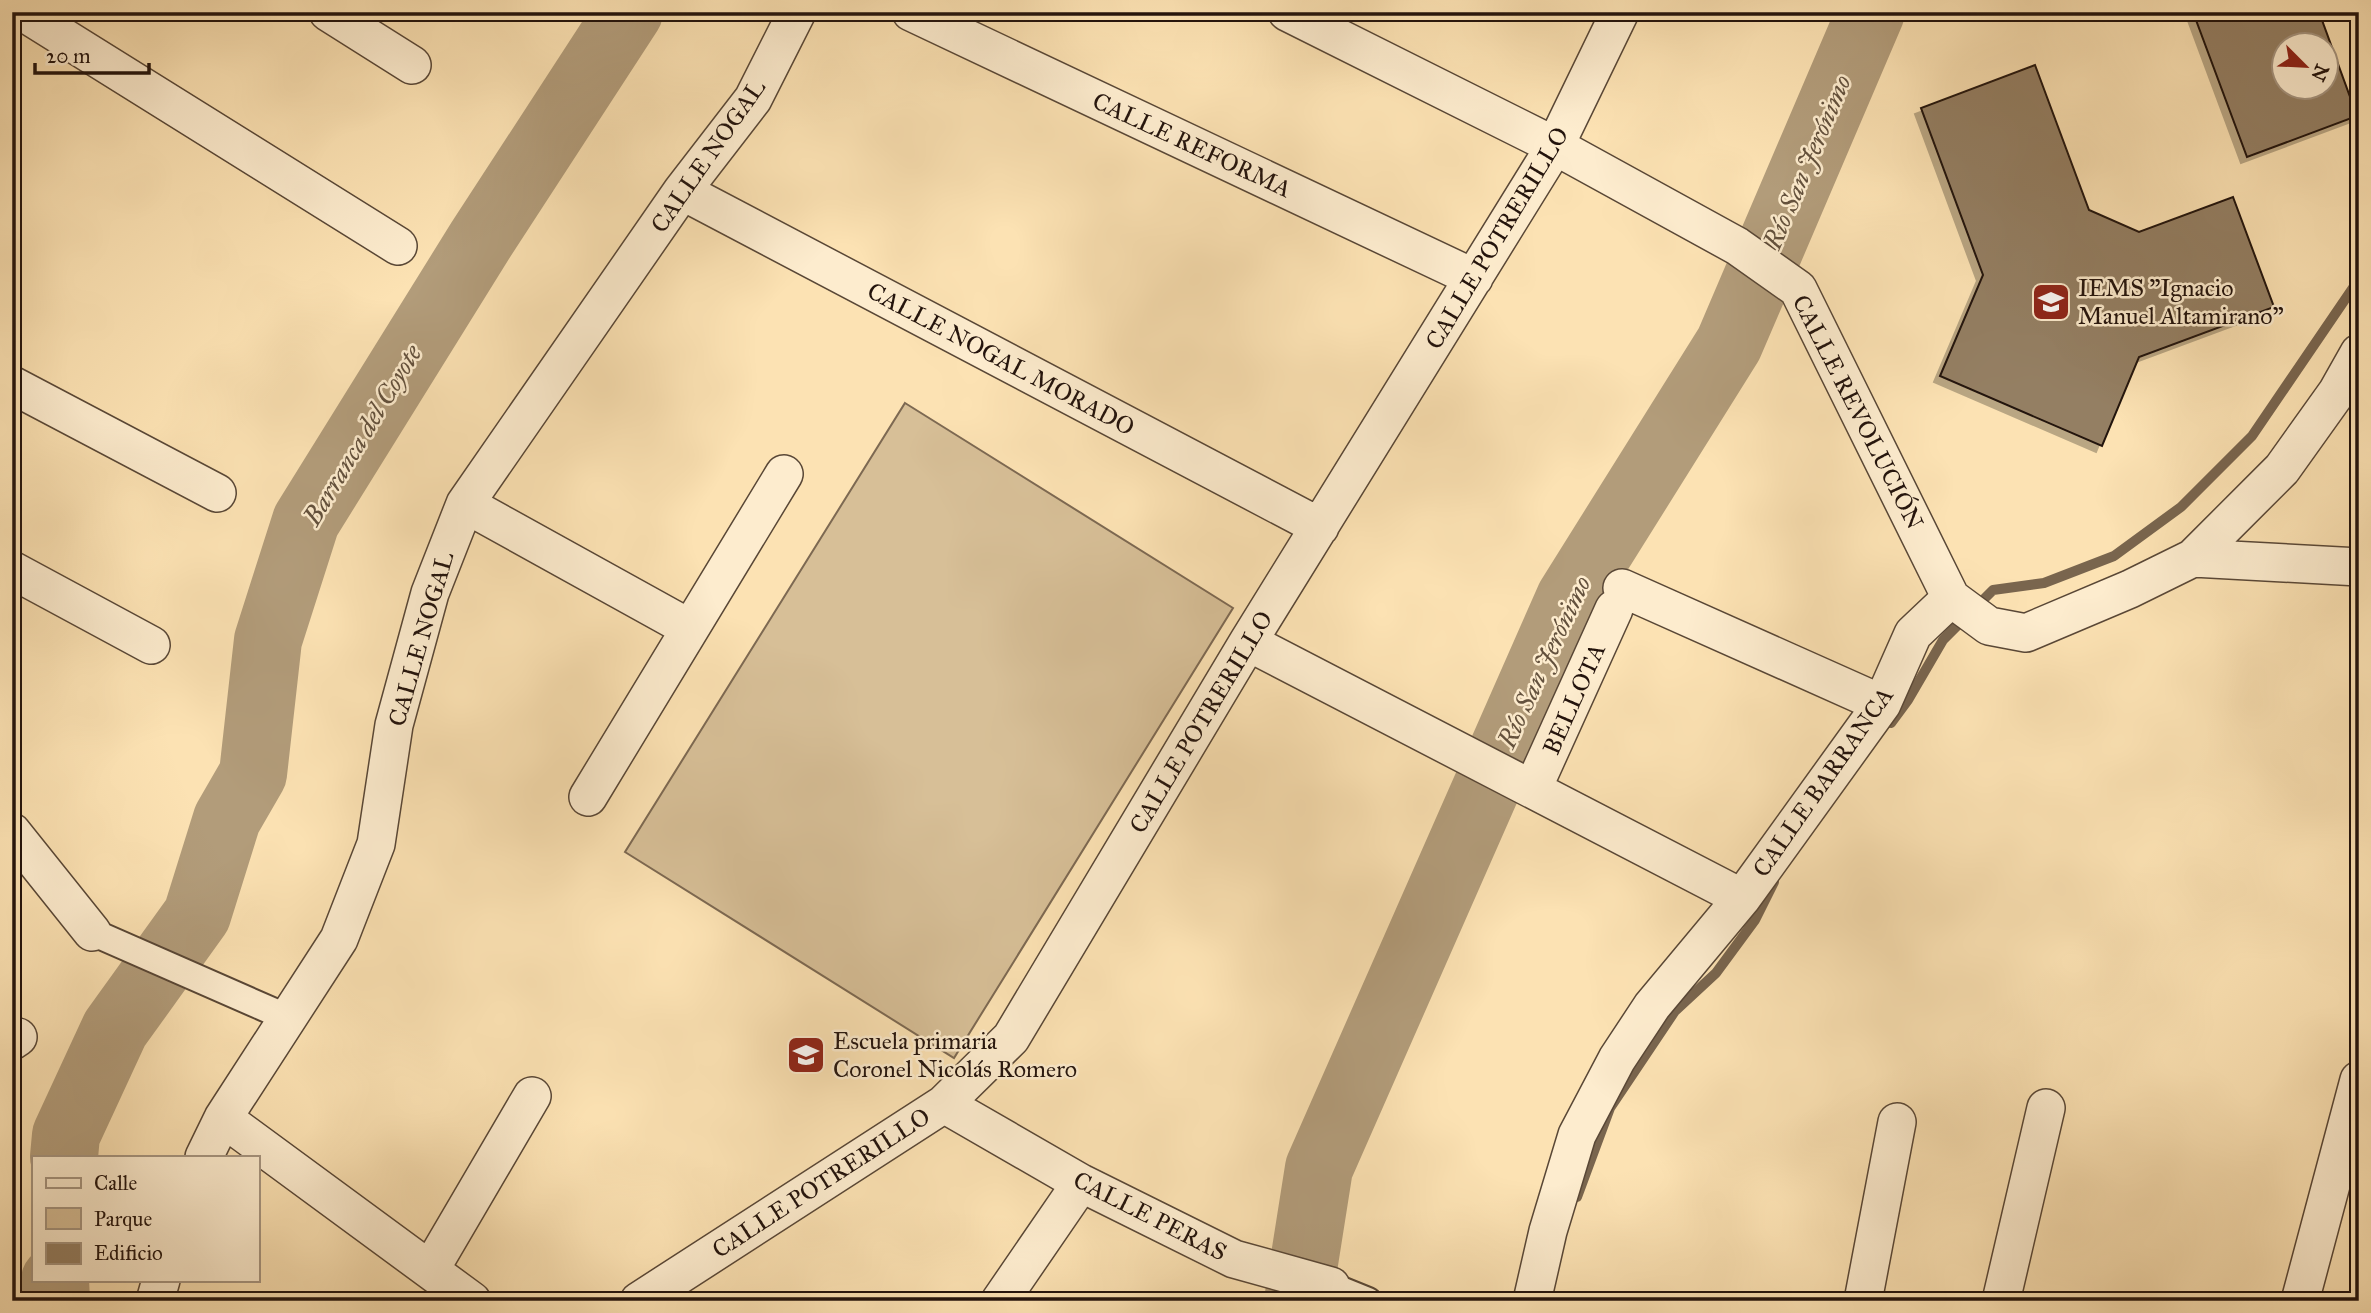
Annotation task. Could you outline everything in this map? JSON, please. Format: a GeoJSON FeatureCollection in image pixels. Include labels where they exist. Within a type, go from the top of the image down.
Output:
{"type":"FeatureCollection","features":[{"type":"Feature","properties":{"kind":"street"},"geometry":{"type":"LineString","coordinates":[[23,12],[398,246]]}},
{"type":"Feature","properties":{"kind":"street"},"geometry":{"type":"LineString","coordinates":[[328,12],[412,65]]}},
{"type":"Feature","properties":{"kind":"street","name":"CALLE NOGAL"},"geometry":{"type":"LineString","coordinates":[[204,1156],[275,1012],[339,939],[376,844],[394,725],[430,593],[465,504],[682,191],[753,99],[797,12]]}},
{"type":"Feature","properties":{"kind":"street","name":"CALLE REFORMA"},"geometry":{"type":"LineString","coordinates":[[911,12],[1474,278]]}},
{"type":"Feature","properties":{"kind":"street","name":"CALLE REVOLUCIÓN"},"geometry":{"type":"LineString","coordinates":[[1287,12],[1555,146],[1737,246],[1798,289],[1952,599]]}},
{"type":"Feature","properties":{"kind":"street","name":"CALLE POTRERILLO"},"geometry":{"type":"LineString","coordinates":[[639,1301],[944,1104],[1011,1038],[1248,642],[1555,146],[1620,12]]}},
{"type":"Feature","properties":{"kind":"street","name":"CALLE NOGAL MORADO"},"geometry":{"type":"LineString","coordinates":[[682,191],[1320,527]]}},
{"type":"Feature","properties":{"kind":"street"},"geometry":{"type":"LineString","coordinates":[[1952,599],[1989,626],[2026,632],[2130,589],[2193,558],[2282,469],[2337,392],[2359,353]]}},
{"type":"Feature","properties":{"kind":"street"},"geometry":{"type":"LineString","coordinates":[[12,385],[217,494]]}},
{"type":"Feature","properties":{"kind":"street"},"geometry":{"type":"LineString","coordinates":[[588,797],[784,474]]}},
{"type":"Feature","properties":{"kind":"street"},"geometry":{"type":"LineString","coordinates":[[465,504],[690,628]]}},
{"type":"Feature","properties":{"kind":"street"},"geometry":{"type":"LineString","coordinates":[[2193,558],[2359,567]]}},
{"type":"Feature","properties":{"kind":"street"},"geometry":{"type":"LineString","coordinates":[[12,570],[151,645]]}},
{"type":"Feature","properties":{"kind":"street","name":"BELLOTA"},"geometry":{"type":"LineString","coordinates":[[1528,786],[1618,599],[1882,704]]}},
{"type":"Feature","properties":{"kind":"street","name":"CALLE BARRANCA"},"geometry":{"type":"LineString","coordinates":[[1532,1301],[1548,1231],[1577,1135],[1617,1059],[1653,1006],[1742,898],[1882,704],[1913,634],[1952,599]]}},
{"type":"Feature","properties":{"kind":"street"},"geometry":{"type":"LineString","coordinates":[[1248,642],[1742,898]]}},
{"type":"Feature","properties":{"kind":"street"},"geometry":{"type":"LineString","coordinates":[[12,832],[104,937],[275,1012]]}},
{"type":"Feature","properties":{"kind":"street"},"geometry":{"type":"LineString","coordinates":[[2300,1301],[2359,1080]]}},
{"type":"Feature","properties":{"kind":"street"},"geometry":{"type":"LineString","coordinates":[[430,1270],[532,1097]]}},
{"type":"Feature","properties":{"kind":"street","name":"CALLE PERAS"},"geometry":{"type":"LineString","coordinates":[[944,1104],[1081,1182],[1234,1259],[1331,1286],[1368,1301]]}},
{"type":"Feature","properties":{"kind":"street"},"geometry":{"type":"LineString","coordinates":[[2001,1301],[2046,1108]]}},
{"type":"Feature","properties":{"kind":"street"},"geometry":{"type":"LineString","coordinates":[[223,1118],[472,1301]]}},
{"type":"Feature","properties":{"kind":"street"},"geometry":{"type":"LineString","coordinates":[[1863,1301],[1897,1122]]}},
{"type":"Feature","properties":{"kind":"street"},"geometry":{"type":"LineString","coordinates":[[1000,1301],[1081,1182]]}},
{"type":"Feature","properties":{"kind":"street"},"geometry":{"type":"LineString","coordinates":[[155,1301],[160,1282]]}},
{"type":"Feature","properties":{"kind":"green space"},"geometry":{"type":"Polygon","coordinates":[[[905,403],[1233,608],[954,1058],[625,852],[905,403]]]}},
{"type":"Feature","properties":{"kind":"building"},"geometry":{"type":"Polygon","coordinates":[[[2193,12],[2319,12],[2326,32],[2270,32],[2270,102],[2340,102],[2340,69],[2357,116],[2247,157],[2193,12]]]}},
{"type":"Feature","properties":{"kind":"building"},"geometry":{"type":"Polygon","coordinates":[[[2035,65],[2089,210],[2139,232],[2233,197],[2274,307],[2139,357],[2102,446],[1940,376],[1983,275],[1921,108],[2035,65]]]}},
{"type":"Feature","properties":{"kind":"waterway","name":"Barranca del Coyote"},"geometry":{"type":"LineString","coordinates":[[64,1156],[66,1135],[115,1029],[197,915],[227,819],[253,774],[268,640],[306,521],[480,241],[629,12]]}},
{"type":"Feature","properties":{"kind":"waterway","name":"Río San Jerónimo"},"geometry":{"type":"LineString","coordinates":[[1298,1301],[1319,1168],[1570,598],[1729,344],[1871,12]]}},
{"type":"Feature","properties":{"kind":"waterway"},"geometry":{"type":"LineString","coordinates":[[1891,723],[1908,700],[1943,640],[1993,590],[2044,583],[2114,556],[2181,507],[2252,436],[2359,279]]}},
{"type":"Feature","properties":{"kind":"waterway"},"geometry":{"type":"LineString","coordinates":[[1577,1197],[1610,1108],[1675,1011],[1716,973],[1755,920],[1774,882]]}},
{"type":"Feature","properties":{"kind":"waterway","name":"Barranca del Coyote"},"geometry":{"type":"LineString","coordinates":[[55,1282],[56,1301]]}},
{"type":"Feature","properties":{"kind":"place","name":"IEMS \"Ignacio Manuel Altamirano\""},"geometry":{"type":"Point","coordinates":[2051,302]}},
{"type":"Feature","properties":{"kind":"place","name":"Escuela primaria Coronel Nicolás Romero"},"geometry":{"type":"Point","coordinates":[806,1055]}}]}
